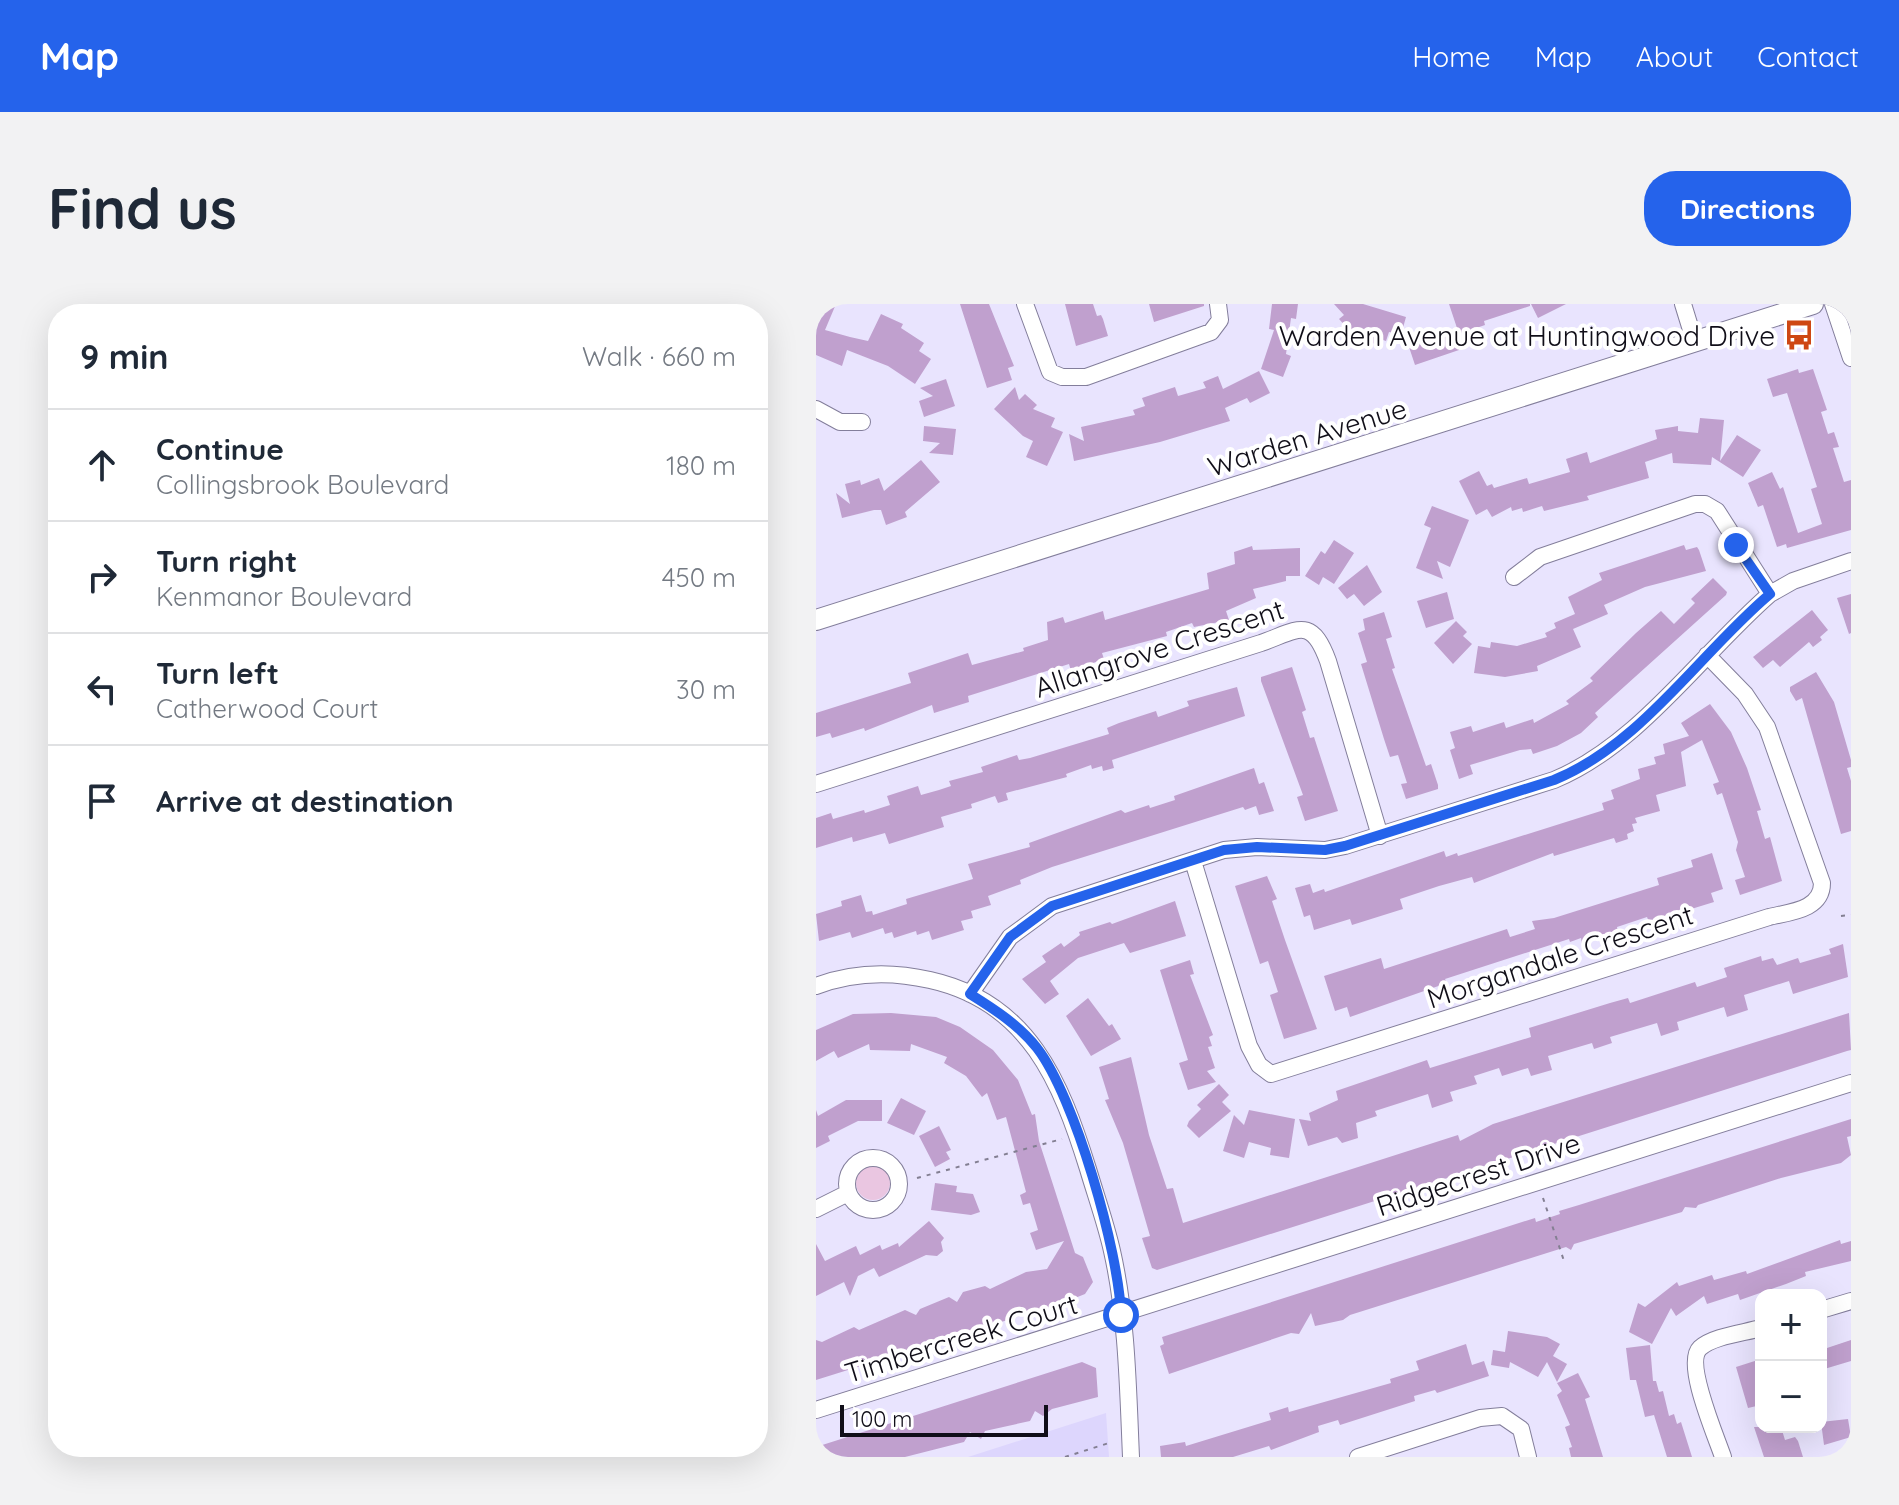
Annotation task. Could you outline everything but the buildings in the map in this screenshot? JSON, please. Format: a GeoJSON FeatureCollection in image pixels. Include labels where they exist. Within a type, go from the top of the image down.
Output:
{"type":"FeatureCollection","features":[{"type":"Feature","properties":{"kind":"main road","name":"Warden Avenue"},"geometry":{"type":"LineString","coordinates":[[816,620],[1813,304]]}},
{"type":"Feature","properties":{"kind":"street"},"geometry":{"type":"LineString","coordinates":[[1025,304],[1050,372],[1078,379],[1211,332],[1220,320],[1218,304]]}},
{"type":"Feature","properties":{"kind":"street"},"geometry":{"type":"LineString","coordinates":[[1683,304],[1695,343]]}},
{"type":"Feature","properties":{"kind":"street"},"geometry":{"type":"LineString","coordinates":[[1833,304],[1851,358]]}},
{"type":"Feature","properties":{"kind":"street"},"geometry":{"type":"LineString","coordinates":[[816,409],[840,422],[862,422]]}},
{"type":"Feature","properties":{"kind":"street"},"geometry":{"type":"LineString","coordinates":[[1514,577],[1540,557],[1695,504],[1705,504],[1717,511],[1770,594]]}},
{"type":"Feature","properties":{"kind":"street"},"geometry":{"type":"LineString","coordinates":[[970,994],[1010,937],[1052,906],[1224,850],[1257,847],[1325,850],[1380,836],[1554,780],[1586,766],[1621,738],[1770,594],[1793,581],[1851,561]]}},
{"type":"Feature","properties":{"kind":"street","name":"Allangrove Crescent"},"geometry":{"type":"LineString","coordinates":[[816,784],[1261,643],[1291,629],[1307,629],[1320,640],[1328,661],[1380,836]]}},
{"type":"Feature","properties":{"kind":"street","name":"Morgandale Crescent"},"geometry":{"type":"LineString","coordinates":[[1193,861],[1249,1046],[1259,1065],[1271,1074],[1769,917],[1803,910],[1818,897],[1822,883],[1767,727],[1745,694],[1707,655]]}},
{"type":"Feature","properties":{"kind":"street"},"geometry":{"type":"LineString","coordinates":[[816,986],[849,975],[894,974],[938,982],[970,994],[1011,1021],[1037,1048],[1063,1093],[1112,1248],[1121,1315],[1131,1457]]}},
{"type":"Feature","properties":{"kind":"street","name":"Ridgecrest Drive"},"geometry":{"type":"LineString","coordinates":[[1121,1315],[1851,1083]]}},
{"type":"Feature","properties":{"kind":"street"},"geometry":{"type":"LineString","coordinates":[[816,1209],[848,1193]]}},
{"type":"Feature","properties":{"kind":"street"},"geometry":{"type":"LineString","coordinates":[[1827,1308],[1851,1301]]}},
{"type":"Feature","properties":{"kind":"street","name":"Timbercreek Court"},"geometry":{"type":"LineString","coordinates":[[816,1410],[1121,1315]]}},
{"type":"Feature","properties":{"kind":"street"},"geometry":{"type":"LineString","coordinates":[[1723,1457],[1695,1372],[1694,1357],[1701,1346],[1755,1330]]}},
{"type":"Feature","properties":{"kind":"street"},"geometry":{"type":"LineString","coordinates":[[1358,1457],[1480,1418],[1502,1416],[1521,1429],[1528,1457]]}},
{"type":"Feature","properties":{"kind":"path"},"geometry":{"type":"LineString","coordinates":[[1841,916],[1851,915]]}},
{"type":"Feature","properties":{"kind":"path"},"geometry":{"type":"LineString","coordinates":[[917,1178],[1077,1135]]}},
{"type":"Feature","properties":{"kind":"path"},"geometry":{"type":"LineString","coordinates":[[1538,1181],[1565,1264]]}},
{"type":"Feature","properties":{"kind":"path"},"geometry":{"type":"LineString","coordinates":[[1065,1457],[1112,1442]]}},
{"type":"Feature","properties":{"kind":"shaded area"},"geometry":{"type":"Polygon","coordinates":[[[873,1166],[885,1171],[890,1183],[885,1195],[873,1200],[861,1195],[856,1183],[861,1171],[873,1166]]]}},
{"type":"Feature","properties":{"kind":"shaded area"},"geometry":{"type":"Polygon","coordinates":[[[1106,1413],[1109,1457],[968,1457],[1106,1413]]]}},
{"type":"Feature","properties":{"kind":"place","name":"Warden Avenue at Huntingwood Drive"},"geometry":{"type":"Point","coordinates":[1799,335]}},
{"type":"Feature","properties":{"kind":"route"},"geometry":{"type":"LineString","coordinates":[[1121,1315],[1112,1248],[1063,1093],[1037,1048],[1023,1032],[970,994],[1010,937],[1052,906],[1224,850],[1257,847],[1325,850],[1345,846],[1554,780],[1586,766],[1621,738],[1770,594],[1736,545]]}}]}
